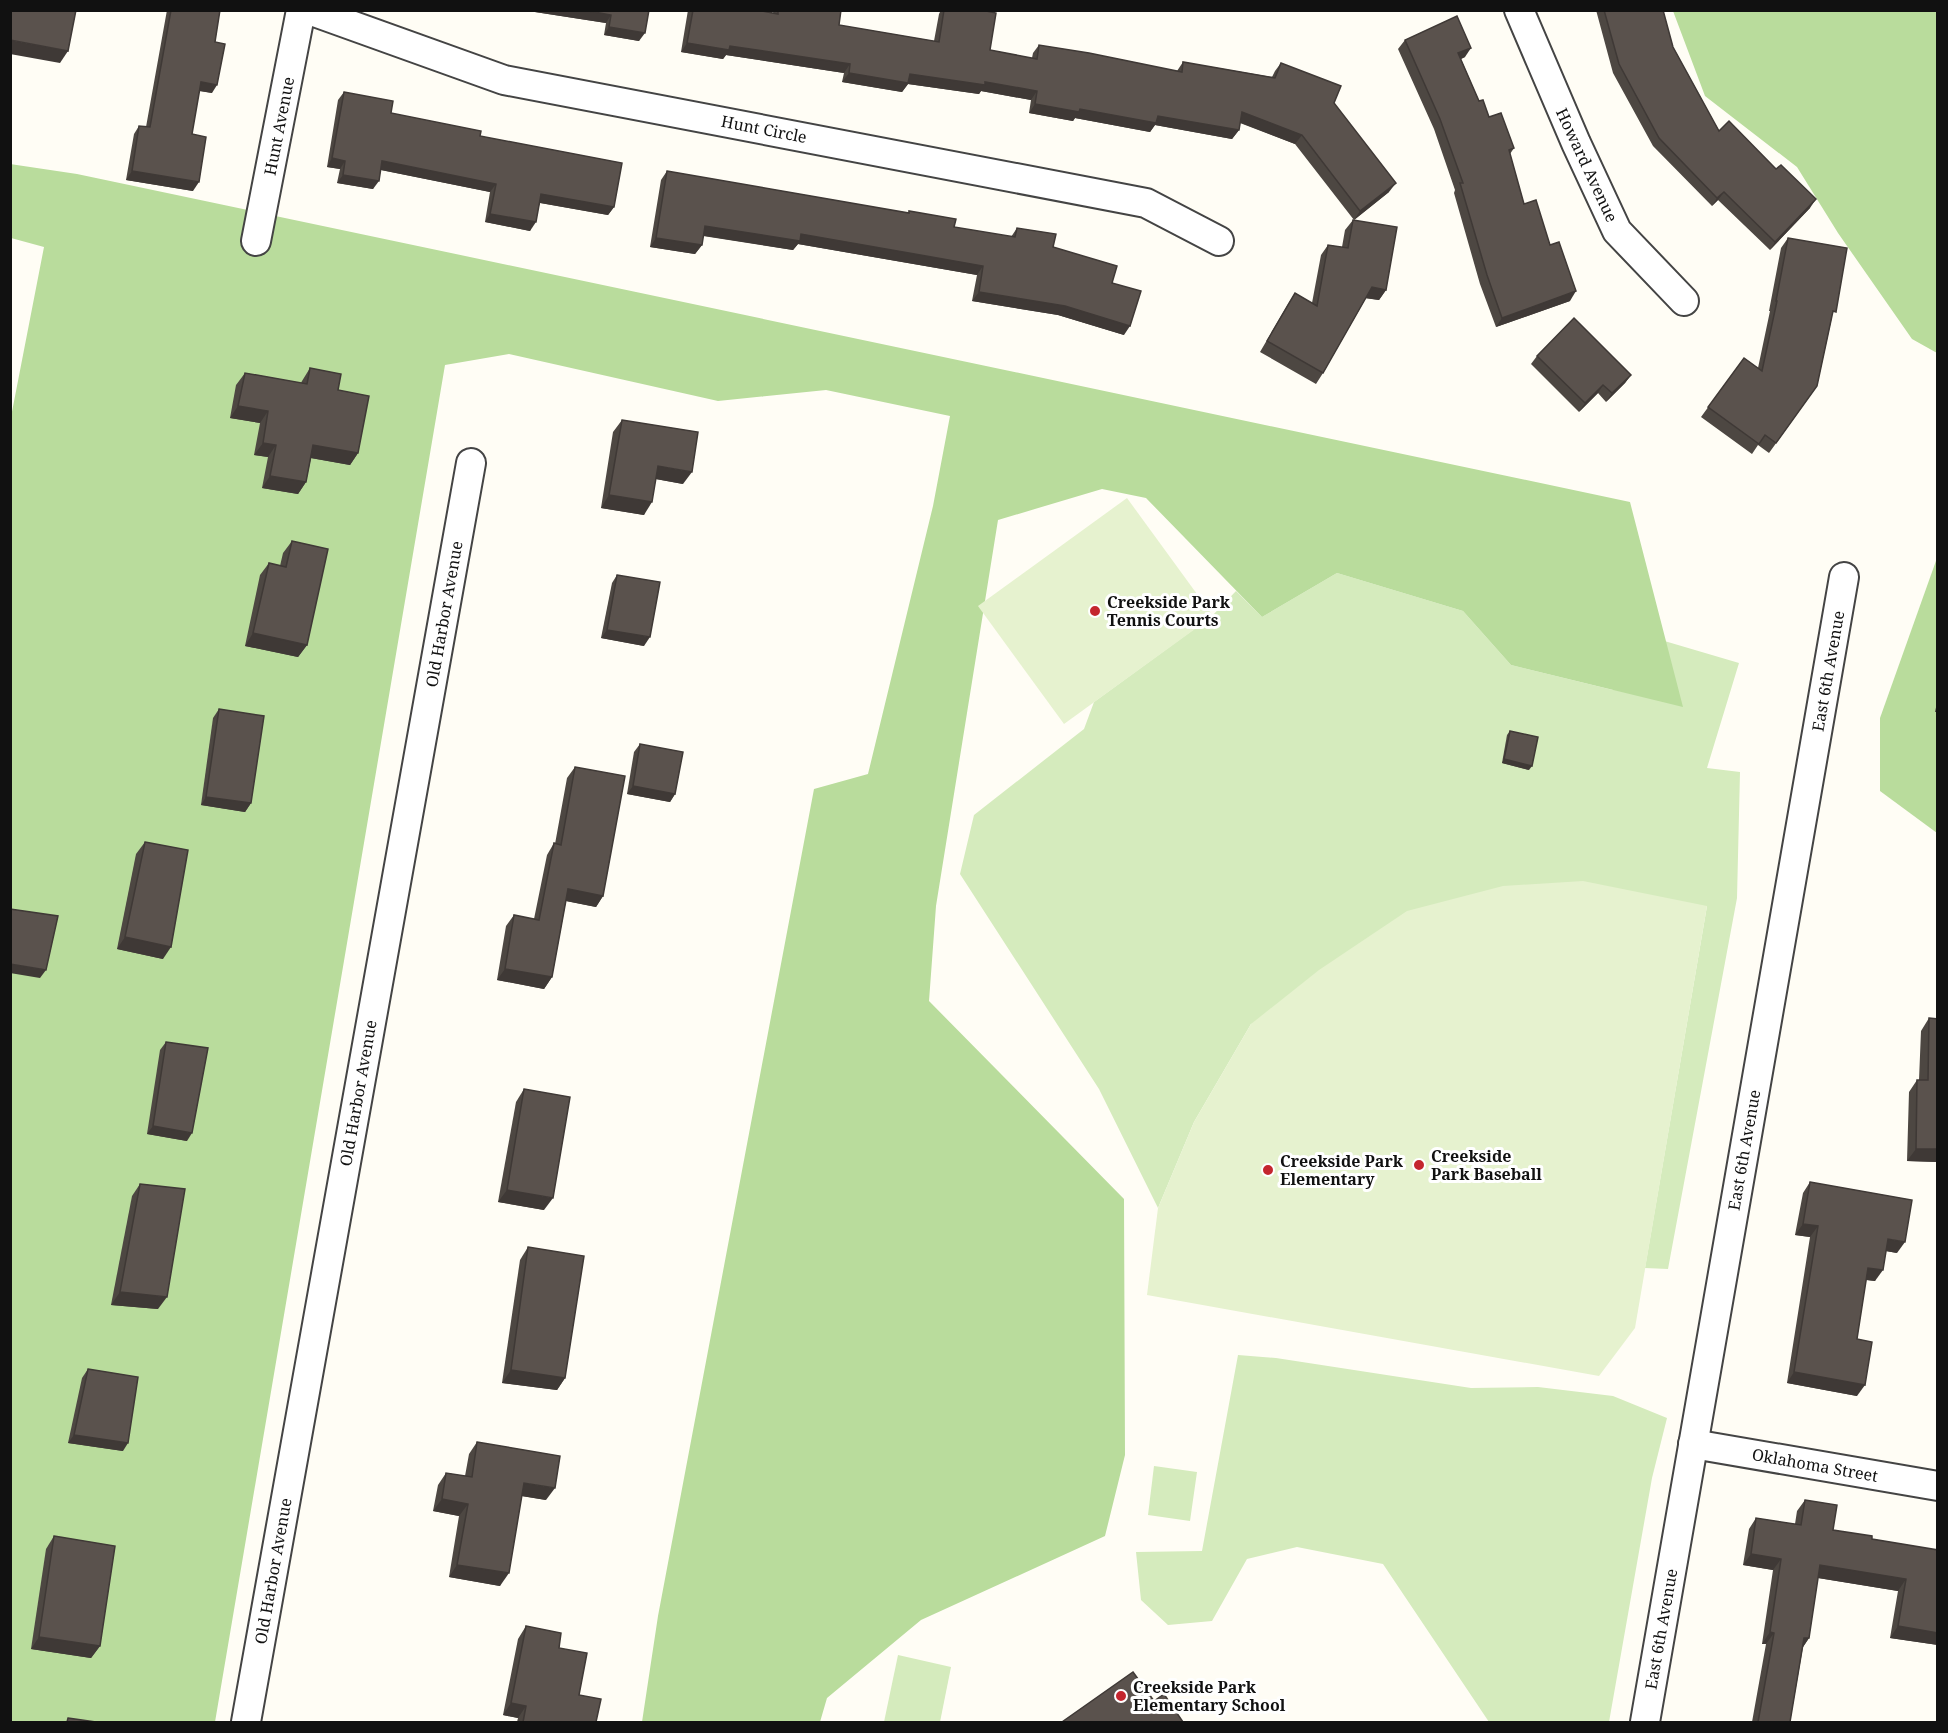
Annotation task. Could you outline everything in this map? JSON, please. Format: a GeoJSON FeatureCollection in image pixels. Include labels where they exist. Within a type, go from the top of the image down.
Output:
{"type":"FeatureCollection","features":[{"type":"Feature","properties":{"kind":"street","name":"Hunt Avenue"},"geometry":{"type":"LineString","coordinates":[[256,241],[301,10]]}},
{"type":"Feature","properties":{"kind":"street","name":"Hunt Circle"},"geometry":{"type":"LineString","coordinates":[[309,10],[504,80],[1146,203],[1219,241]]}},
{"type":"Feature","properties":{"kind":"street","name":"Howard Avenue"},"geometry":{"type":"LineString","coordinates":[[1519,10],[1576,143],[1617,231],[1684,301]]}},
{"type":"Feature","properties":{"kind":"street","name":"Old Harbor Avenue"},"geometry":{"type":"LineString","coordinates":[[246,1722],[471,463]]}},
{"type":"Feature","properties":{"kind":"street","name":"East 6th Avenue"},"geometry":{"type":"LineString","coordinates":[[1645,1722],[1844,577]]}},
{"type":"Feature","properties":{"kind":"street","name":"Oklahoma Street"},"geometry":{"type":"LineString","coordinates":[[1693,1444],[1938,1486]]}},
{"type":"Feature","properties":{"kind":"green space"},"geometry":{"type":"Polygon","coordinates":[[[1673,11],[1937,11],[1937,353],[1912,339],[1838,233],[1797,167],[1705,96],[1673,11]]]}},
{"type":"Feature","properties":{"kind":"green space"},"geometry":{"type":"Polygon","coordinates":[[[10,164],[77,174],[1630,502],[1683,707],[1511,665],[1463,611],[1337,573],[1262,617],[1146,498],[1102,489],[998,520],[936,906],[929,1001],[1124,1199],[1125,1455],[1105,1536],[921,1620],[827,1698],[820,1722],[642,1722],[658,1616],[814,789],[868,774],[933,506],[950,416],[826,390],[718,401],[509,354],[445,365],[215,1722],[11,1722],[10,422],[44,247],[11,238],[10,164]]]}},
{"type":"Feature","properties":{"kind":"green space","name":"Creekside Park Tennis Courts"},"geometry":{"type":"Polygon","coordinates":[[[1127,498],[1213,616],[1064,724],[978,606],[1127,498]]]}},
{"type":"Feature","properties":{"kind":"green space"},"geometry":{"type":"Polygon","coordinates":[[[1937,558],[1937,833],[1880,791],[1880,718],[1937,558]]]}},
{"type":"Feature","properties":{"kind":"green space"},"geometry":{"type":"Polygon","coordinates":[[[1337,573],[1463,611],[1511,665],[1613,690],[1634,632],[1739,663],[1707,768],[1740,772],[1737,898],[1668,1269],[1645,1268],[1707,906],[1251,1024],[1194,1122],[1158,1208],[1099,1089],[960,874],[974,815],[1084,729],[1094,702],[1212,616],[1236,591],[1262,617],[1337,573]]]}},
{"type":"Feature","properties":{"kind":"green space","name":"Creekside Park Baseball"},"geometry":{"type":"Polygon","coordinates":[[[1583,881],[1707,906],[1635,1328],[1599,1376],[1147,1295],[1158,1208],[1194,1122],[1251,1024],[1319,970],[1407,911],[1503,886],[1583,881]]]}},
{"type":"Feature","properties":{"kind":"green space"},"geometry":{"type":"Polygon","coordinates":[[[1238,1355],[1276,1358],[1471,1388],[1538,1387],[1613,1396],[1667,1418],[1652,1478],[1609,1722],[1489,1722],[1383,1564],[1297,1547],[1247,1559],[1212,1621],[1168,1625],[1141,1600],[1136,1552],[1202,1551],[1238,1355]]]}},
{"type":"Feature","properties":{"kind":"green space"},"geometry":{"type":"Polygon","coordinates":[[[1154,1466],[1197,1472],[1190,1521],[1148,1515],[1154,1466]]]}},
{"type":"Feature","properties":{"kind":"green space"},"geometry":{"type":"Polygon","coordinates":[[[898,1655],[951,1667],[940,1722],[884,1722],[898,1655]]]}},
{"type":"Feature","properties":{"kind":"building"},"geometry":{"type":"Polygon","coordinates":[[[10,10],[76,10],[68,51],[10,40],[10,10]]]}},
{"type":"Feature","properties":{"kind":"building"},"geometry":{"type":"Polygon","coordinates":[[[171,10],[220,10],[215,42],[225,44],[217,85],[201,82],[192,134],[206,137],[199,182],[132,171],[139,126],[150,127],[171,10]]]}},
{"type":"Feature","properties":{"kind":"building"},"geometry":{"type":"Polygon","coordinates":[[[584,10],[649,10],[645,33],[609,27],[611,15],[584,10]]]}},
{"type":"Feature","properties":{"kind":"building"},"geometry":{"type":"Polygon","coordinates":[[[693,10],[756,10],[778,14],[778,10],[841,10],[839,25],[939,42],[944,10],[981,10],[996,13],[990,50],[1037,59],[1039,45],[1182,72],[1183,62],[1275,78],[1281,63],[1341,86],[1334,103],[1396,183],[1360,211],[1302,135],[1242,112],[1239,130],[1158,116],[1156,123],[1080,109],[1079,112],[1035,104],[1037,91],[985,82],[985,85],[910,74],[908,83],[849,73],[850,64],[730,46],[729,50],[687,43],[693,10]]]}},
{"type":"Feature","properties":{"kind":"building"},"geometry":{"type":"Polygon","coordinates":[[[1604,10],[1663,10],[1673,47],[1719,131],[1729,121],[1776,169],[1781,165],[1816,199],[1775,242],[1724,192],[1717,198],[1659,138],[1619,64],[1604,10]]]}},
{"type":"Feature","properties":{"kind":"building"},"geometry":{"type":"Polygon","coordinates":[[[1457,16],[1471,48],[1458,53],[1479,101],[1483,100],[1489,117],[1501,113],[1514,148],[1509,150],[1524,204],[1536,200],[1550,245],[1559,242],[1576,291],[1502,318],[1460,183],[1463,183],[1440,119],[1405,40],[1457,16]]]}},
{"type":"Feature","properties":{"kind":"building"},"geometry":{"type":"Polygon","coordinates":[[[344,92],[393,101],[391,113],[481,131],[480,136],[622,163],[614,207],[541,194],[536,222],[490,214],[496,184],[382,161],[379,181],[343,175],[345,161],[332,158],[344,92]]]}},
{"type":"Feature","properties":{"kind":"building"},"geometry":{"type":"Polygon","coordinates":[[[667,171],[956,219],[954,227],[1015,237],[1017,228],[1056,234],[1053,247],[1117,266],[1112,283],[1141,291],[1130,326],[1065,306],[979,292],[983,266],[801,234],[800,241],[705,226],[702,245],[656,238],[667,171]]]}},
{"type":"Feature","properties":{"kind":"building"},"geometry":{"type":"Polygon","coordinates":[[[1353,220],[1397,227],[1386,290],[1372,287],[1323,373],[1267,341],[1295,293],[1317,306],[1328,245],[1348,248],[1353,220]]]}},
{"type":"Feature","properties":{"kind":"building"},"geometry":{"type":"Polygon","coordinates":[[[1788,238],[1847,248],[1836,312],[1833,311],[1817,386],[1776,443],[1765,435],[1759,444],[1708,407],[1744,358],[1762,371],[1788,238]]]}},
{"type":"Feature","properties":{"kind":"building"},"geometry":{"type":"Polygon","coordinates":[[[1574,318],[1631,375],[1612,393],[1603,385],[1585,403],[1537,356],[1574,318]]]}},
{"type":"Feature","properties":{"kind":"building"},"geometry":{"type":"Polygon","coordinates":[[[310,368],[341,374],[338,390],[369,396],[358,453],[313,445],[306,482],[270,476],[276,445],[263,443],[268,411],[238,406],[245,373],[307,384],[310,368]]]}},
{"type":"Feature","properties":{"kind":"building"},"geometry":{"type":"Polygon","coordinates":[[[622,420],[698,432],[692,472],[658,466],[652,502],[609,495],[622,420]]]}},
{"type":"Feature","properties":{"kind":"building"},"geometry":{"type":"Polygon","coordinates":[[[292,541],[328,549],[307,645],[253,633],[269,563],[286,567],[292,541]]]}},
{"type":"Feature","properties":{"kind":"building"},"geometry":{"type":"Polygon","coordinates":[[[617,575],[660,582],[650,637],[607,630],[617,575]]]}},
{"type":"Feature","properties":{"kind":"building"},"geometry":{"type":"Polygon","coordinates":[[[219,709],[264,716],[251,803],[206,797],[219,709]]]}},
{"type":"Feature","properties":{"kind":"building"},"geometry":{"type":"Polygon","coordinates":[[[1510,731],[1538,737],[1532,766],[1504,759],[1510,731]]]}},
{"type":"Feature","properties":{"kind":"building"},"geometry":{"type":"Polygon","coordinates":[[[640,744],[683,752],[675,794],[633,786],[640,744]]]}},
{"type":"Feature","properties":{"kind":"building"},"geometry":{"type":"Polygon","coordinates":[[[575,767],[625,776],[603,896],[568,889],[552,977],[505,969],[514,915],[539,920],[554,843],[561,845],[575,767]]]}},
{"type":"Feature","properties":{"kind":"building"},"geometry":{"type":"Polygon","coordinates":[[[145,842],[188,850],[171,947],[125,937],[145,842]]]}},
{"type":"Feature","properties":{"kind":"building"},"geometry":{"type":"Polygon","coordinates":[[[10,909],[58,916],[46,970],[10,964],[10,909]]]}},
{"type":"Feature","properties":{"kind":"building"},"geometry":{"type":"Polygon","coordinates":[[[1929,1018],[1938,1019],[1938,1149],[1916,1149],[1917,1080],[1928,1080],[1929,1018]]]}},
{"type":"Feature","properties":{"kind":"building"},"geometry":{"type":"Polygon","coordinates":[[[166,1042],[208,1048],[192,1133],[153,1126],[166,1042]]]}},
{"type":"Feature","properties":{"kind":"building"},"geometry":{"type":"Polygon","coordinates":[[[524,1089],[570,1097],[553,1198],[507,1190],[524,1089]]]}},
{"type":"Feature","properties":{"kind":"building"},"geometry":{"type":"Polygon","coordinates":[[[1810,1182],[1912,1200],[1905,1242],[1888,1239],[1883,1270],[1868,1268],[1857,1339],[1872,1342],[1865,1385],[1794,1372],[1818,1226],[1803,1224],[1810,1182]]]}},
{"type":"Feature","properties":{"kind":"building"},"geometry":{"type":"Polygon","coordinates":[[[140,1184],[185,1189],[167,1297],[120,1292],[140,1184]]]}},
{"type":"Feature","properties":{"kind":"building"},"geometry":{"type":"Polygon","coordinates":[[[528,1247],[584,1256],[565,1378],[511,1370],[528,1247]]]}},
{"type":"Feature","properties":{"kind":"building"},"geometry":{"type":"Polygon","coordinates":[[[88,1369],[138,1377],[128,1443],[74,1435],[88,1369]]]}},
{"type":"Feature","properties":{"kind":"building"},"geometry":{"type":"Polygon","coordinates":[[[477,1442],[560,1456],[555,1488],[524,1483],[509,1573],[457,1565],[468,1504],[442,1499],[446,1473],[472,1477],[477,1442]]]}},
{"type":"Feature","properties":{"kind":"building"},"geometry":{"type":"Polygon","coordinates":[[[1805,1500],[1837,1505],[1833,1530],[1938,1550],[1938,1633],[1898,1626],[1906,1579],[1820,1565],[1809,1638],[1804,1638],[1790,1722],[1758,1722],[1774,1633],[1770,1632],[1781,1559],[1751,1554],[1756,1518],[1801,1525],[1805,1500]]]}},
{"type":"Feature","properties":{"kind":"building"},"geometry":{"type":"Polygon","coordinates":[[[54,1536],[115,1546],[100,1646],[39,1637],[54,1536]]]}},
{"type":"Feature","properties":{"kind":"building"},"geometry":{"type":"Polygon","coordinates":[[[526,1626],[561,1633],[559,1648],[587,1653],[579,1695],[601,1699],[596,1722],[523,1722],[526,1706],[511,1703],[526,1626]]]}},
{"type":"Feature","properties":{"kind":"building"},"geometry":{"type":"Polygon","coordinates":[[[1133,1672],[1154,1701],[1164,1694],[1183,1722],[1062,1722],[1133,1672]]]}},
{"type":"Feature","properties":{"kind":"building"},"geometry":{"type":"Polygon","coordinates":[[[68,1718],[96,1722],[67,1722],[68,1718]]]}},
{"type":"Feature","properties":{"kind":"place","name":"Creekside Park Tennis Courts"},"geometry":{"type":"Point","coordinates":[1095,611]}},
{"type":"Feature","properties":{"kind":"place","name":"Creekside Park Baseball"},"geometry":{"type":"Point","coordinates":[1419,1165]}},
{"type":"Feature","properties":{"kind":"place","name":"Creekside Park Elementary"},"geometry":{"type":"Point","coordinates":[1268,1170]}},
{"type":"Feature","properties":{"kind":"place","name":"Creekside Park Elementary School"},"geometry":{"type":"Point","coordinates":[1121,1696]}}]}
